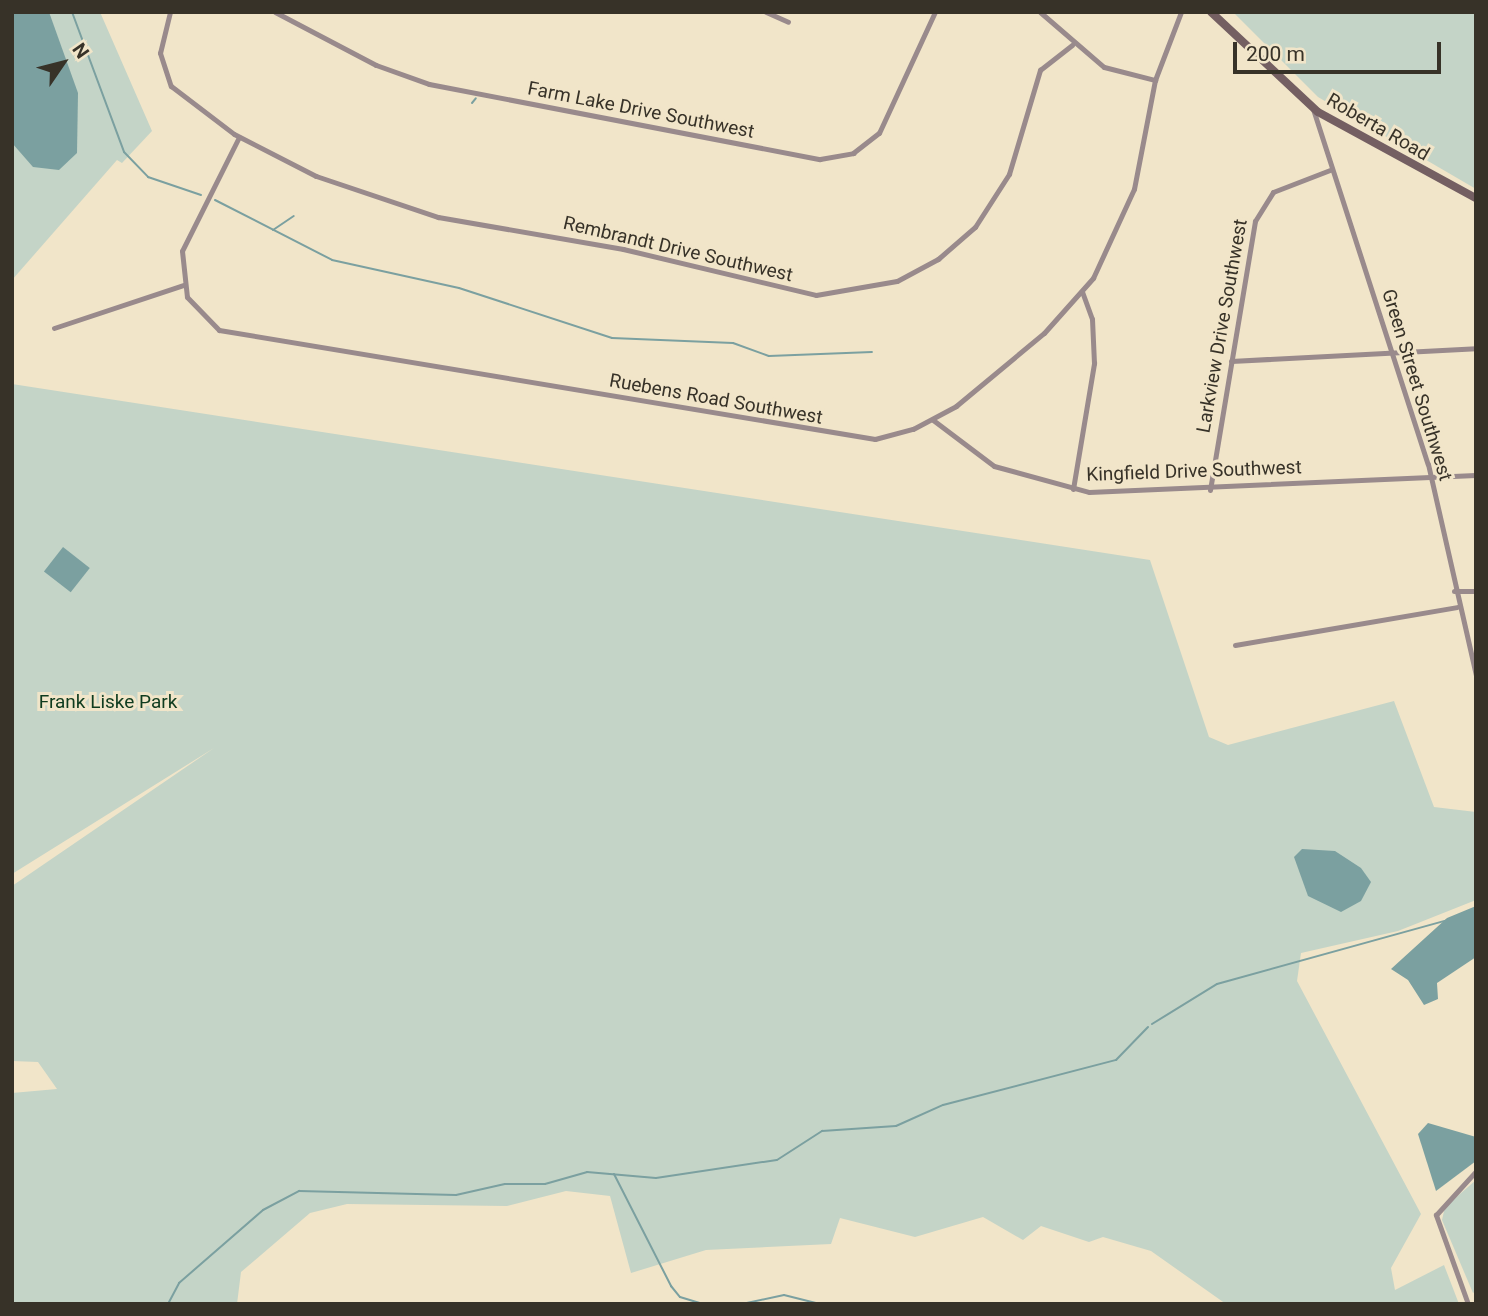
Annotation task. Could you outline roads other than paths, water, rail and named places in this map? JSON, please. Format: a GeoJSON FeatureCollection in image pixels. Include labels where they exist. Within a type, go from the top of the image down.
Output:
{"type":"FeatureCollection","features":[{"type":"Feature","properties":{"kind":"street","name":"Rembrandt Drive Southwest"},"geometry":{"type":"LineString","coordinates":[[170,12],[160,41],[167,80],[239,137],[352,191],[438,217],[623,249],[803,293],[856,292],[924,268],[988,212],[1014,162],[1040,70],[1072,46]]}},
{"type":"Feature","properties":{"kind":"street","name":"Farm Lake Drive Southwest"},"geometry":{"type":"LineString","coordinates":[[275,12],[365,60],[429,84],[820,159],[853,153],[879,133],[935,12]]}},
{"type":"Feature","properties":{"kind":"street"},"geometry":{"type":"LineString","coordinates":[[766,12],[788,22]]}},
{"type":"Feature","properties":{"kind":"street"},"geometry":{"type":"LineString","coordinates":[[1041,12],[1072,46],[1117,73],[1155,80]]}},
{"type":"Feature","properties":{"kind":"street","name":"Ruebens Road Southwest"},"geometry":{"type":"LineString","coordinates":[[183,285],[205,320],[250,338],[854,439],[888,436],[933,420],[1017,358],[1082,292],[1125,215],[1155,80],[1181,12]]}},
{"type":"Feature","properties":{"kind":"street","name":"Roberta Road"},"geometry":{"type":"LineString","coordinates":[[1211,12],[1314,108],[1476,198]]}},
{"type":"Feature","properties":{"kind":"street","name":"Green Street Southwest"},"geometry":{"type":"LineString","coordinates":[[1314,108],[1330,170],[1394,353],[1431,477],[1457,607],[1476,676]]}},
{"type":"Feature","properties":{"kind":"street"},"geometry":{"type":"LineString","coordinates":[[54,328],[183,285],[186,237],[239,137]]}},
{"type":"Feature","properties":{"kind":"street","name":"Larkview Drive Southwest"},"geometry":{"type":"LineString","coordinates":[[1210,490],[1261,207],[1288,183],[1330,170]]}},
{"type":"Feature","properties":{"kind":"street"},"geometry":{"type":"LineString","coordinates":[[1073,489],[1094,363],[1092,319],[1082,292]]}},
{"type":"Feature","properties":{"kind":"street"},"geometry":{"type":"LineString","coordinates":[[1231,362],[1476,348]]}},
{"type":"Feature","properties":{"kind":"street","name":"Kingfield Drive Southwest"},"geometry":{"type":"LineString","coordinates":[[933,420],[994,466],[1073,489],[1210,490],[1476,475]]}},
{"type":"Feature","properties":{"kind":"street"},"geometry":{"type":"LineString","coordinates":[[1454,591],[1476,591]]}},
{"type":"Feature","properties":{"kind":"street"},"geometry":{"type":"LineString","coordinates":[[1235,645],[1457,607]]}},
{"type":"Feature","properties":{"kind":"street"},"geometry":{"type":"LineString","coordinates":[[1468,1304],[1436,1215],[1476,1171]]}},
{"type":"Feature","properties":{"kind":"water"},"geometry":{"type":"Polygon","coordinates":[[[12,12],[49,12],[78,93],[77,153],[59,170],[33,167],[12,143],[12,12]]]}},
{"type":"Feature","properties":{"kind":"water"},"geometry":{"type":"Polygon","coordinates":[[[63,547],[90,568],[71,592],[44,571],[63,547]]]}},
{"type":"Feature","properties":{"kind":"water"},"geometry":{"type":"Polygon","coordinates":[[[1302,849],[1335,851],[1361,868],[1371,882],[1361,901],[1341,912],[1308,896],[1294,857],[1302,849]]]}},
{"type":"Feature","properties":{"kind":"water"},"geometry":{"type":"Polygon","coordinates":[[[1476,906],[1476,957],[1437,983],[1438,999],[1424,1005],[1408,980],[1391,969],[1447,918],[1476,906]]]}},
{"type":"Feature","properties":{"kind":"water"},"geometry":{"type":"Polygon","coordinates":[[[1428,1123],[1476,1137],[1476,1161],[1436,1191],[1418,1134],[1428,1123]]]}},
{"type":"Feature","properties":{"kind":"waterway"},"geometry":{"type":"LineString","coordinates":[[72,12],[124,152],[148,177],[201,195]]}},
{"type":"Feature","properties":{"kind":"waterway"},"geometry":{"type":"LineString","coordinates":[[472,103],[476,98]]}},
{"type":"Feature","properties":{"kind":"waterway"},"geometry":{"type":"LineString","coordinates":[[215,200],[332,260],[459,288],[612,338],[733,343],[769,356],[872,352]]}},
{"type":"Feature","properties":{"kind":"waterway"},"geometry":{"type":"LineString","coordinates":[[273,230],[294,216]]}},
{"type":"Feature","properties":{"kind":"waterway"},"geometry":{"type":"LineString","coordinates":[[1152,1024],[1217,984],[1448,920]]}},
{"type":"Feature","properties":{"kind":"waterway"},"geometry":{"type":"LineString","coordinates":[[168,1304],[179,1283],[263,1210],[299,1191],[456,1195],[505,1184],[545,1184],[587,1172],[656,1178],[777,1160],[822,1131],[896,1126],[943,1105],[1116,1060],[1148,1027]]}},
{"type":"Feature","properties":{"kind":"waterway"},"geometry":{"type":"LineString","coordinates":[[614,1174],[671,1286],[680,1297],[703,1304]]}},
{"type":"Feature","properties":{"kind":"waterway"},"geometry":{"type":"LineString","coordinates":[[742,1304],[784,1295],[821,1304]]}},
{"type":"Feature","properties":{"kind":"park label","name":"Frank Liske Park"},"geometry":{"type":"Point","coordinates":[108,702]}}]}
